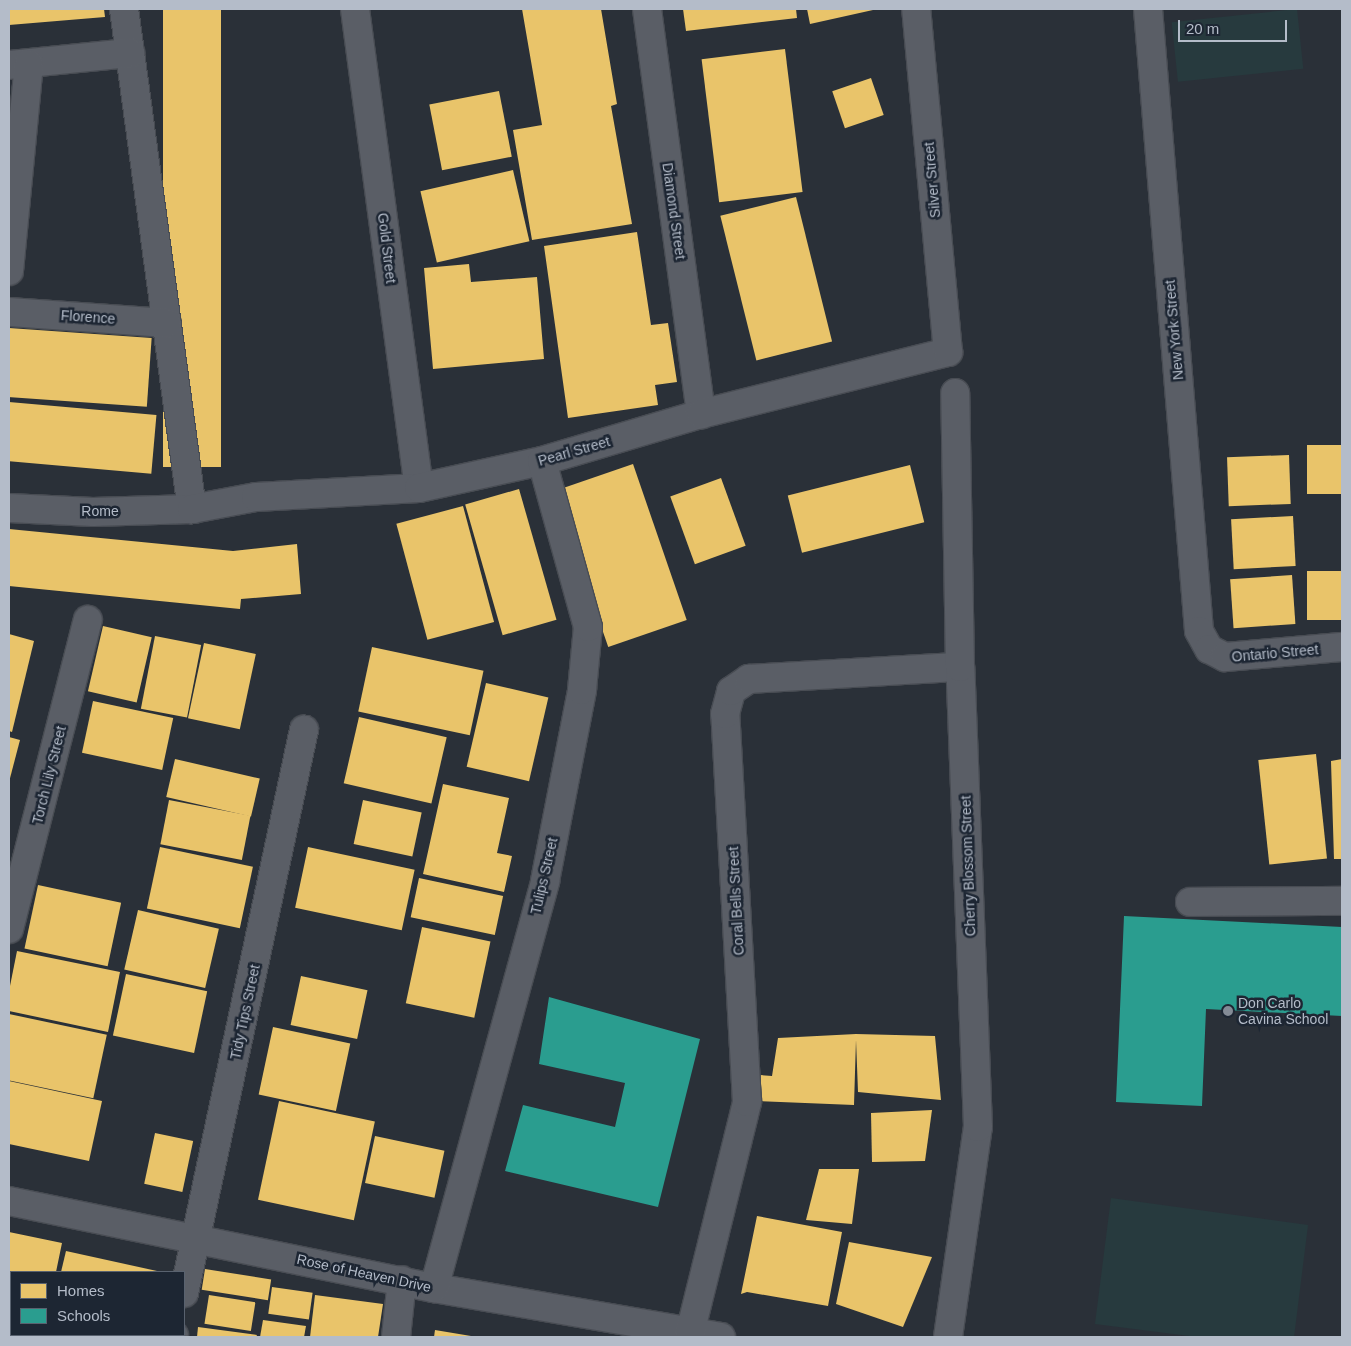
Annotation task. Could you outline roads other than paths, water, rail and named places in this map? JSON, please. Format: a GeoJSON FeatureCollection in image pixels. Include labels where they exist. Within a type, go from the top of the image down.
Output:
{"type":"FeatureCollection","features":[{"type":"Feature","properties":{"kind":"street"},"geometry":{"type":"LineString","coordinates":[[124,9],[192,509]]}},
{"type":"Feature","properties":{"kind":"street","name":"Gold Street"},"geometry":{"type":"LineString","coordinates":[[355,9],[419,488]]}},
{"type":"Feature","properties":{"kind":"street","name":"Diamond Street"},"geometry":{"type":"LineString","coordinates":[[647,9],[701,414]]}},
{"type":"Feature","properties":{"kind":"street","name":"Silver Street"},"geometry":{"type":"LineString","coordinates":[[916,9],[948,352]]}},
{"type":"Feature","properties":{"kind":"street","name":"New York Street"},"geometry":{"type":"LineString","coordinates":[[1148,9],[1199,631],[1209,649]]}},
{"type":"Feature","properties":{"kind":"street"},"geometry":{"type":"LineString","coordinates":[[9,271],[19,65],[130,53]]}},
{"type":"Feature","properties":{"kind":"street","name":"Florence"},"geometry":{"type":"LineString","coordinates":[[9,312],[167,323]]}},
{"type":"Feature","properties":{"kind":"street","name":"Pearl Street"},"geometry":{"type":"LineString","coordinates":[[192,509],[256,496],[419,488],[542,461],[701,414],[948,352]]}},
{"type":"Feature","properties":{"kind":"street","name":"Cherry Blossom Street"},"geometry":{"type":"LineString","coordinates":[[948,1337],[978,1127],[960,667],[955,393]]}},
{"type":"Feature","properties":{"kind":"street","name":"Tulips Street"},"geometry":{"type":"LineString","coordinates":[[434,1288],[545,881],[582,690],[588,627],[542,461]]}},
{"type":"Feature","properties":{"kind":"street","name":"Rome"},"geometry":{"type":"LineString","coordinates":[[9,508],[92,512],[192,509]]}},
{"type":"Feature","properties":{"kind":"street","name":"Torch Lily Street"},"geometry":{"type":"LineString","coordinates":[[9,929],[88,620]]}},
{"type":"Feature","properties":{"kind":"street","name":"Ontario Street"},"geometry":{"type":"LineString","coordinates":[[1209,649],[1224,657],[1342,647]]}},
{"type":"Feature","properties":{"kind":"street","name":"Coral Bells Street"},"geometry":{"type":"LineString","coordinates":[[690,1334],[747,1102],[725,714],[731,692],[749,680],[960,667]]}},
{"type":"Feature","properties":{"kind":"street","name":"Tidy Tips Street"},"geometry":{"type":"LineString","coordinates":[[185,1288],[304,730]]}},
{"type":"Feature","properties":{"kind":"street"},"geometry":{"type":"LineString","coordinates":[[1190,902],[1342,901]]}},
{"type":"Feature","properties":{"kind":"street","name":"Rose of Heaven Drive"},"geometry":{"type":"LineString","coordinates":[[9,1201],[197,1237],[434,1288],[690,1334],[721,1337]]}},
{"type":"Feature","properties":{"kind":"street"},"geometry":{"type":"LineString","coordinates":[[396,1337],[402,1280]]}},
{"type":"Feature","properties":{"kind":"place","name":"Don Carlo Cavina School"},"geometry":{"type":"Point","coordinates":[1228,1011]}}]}
